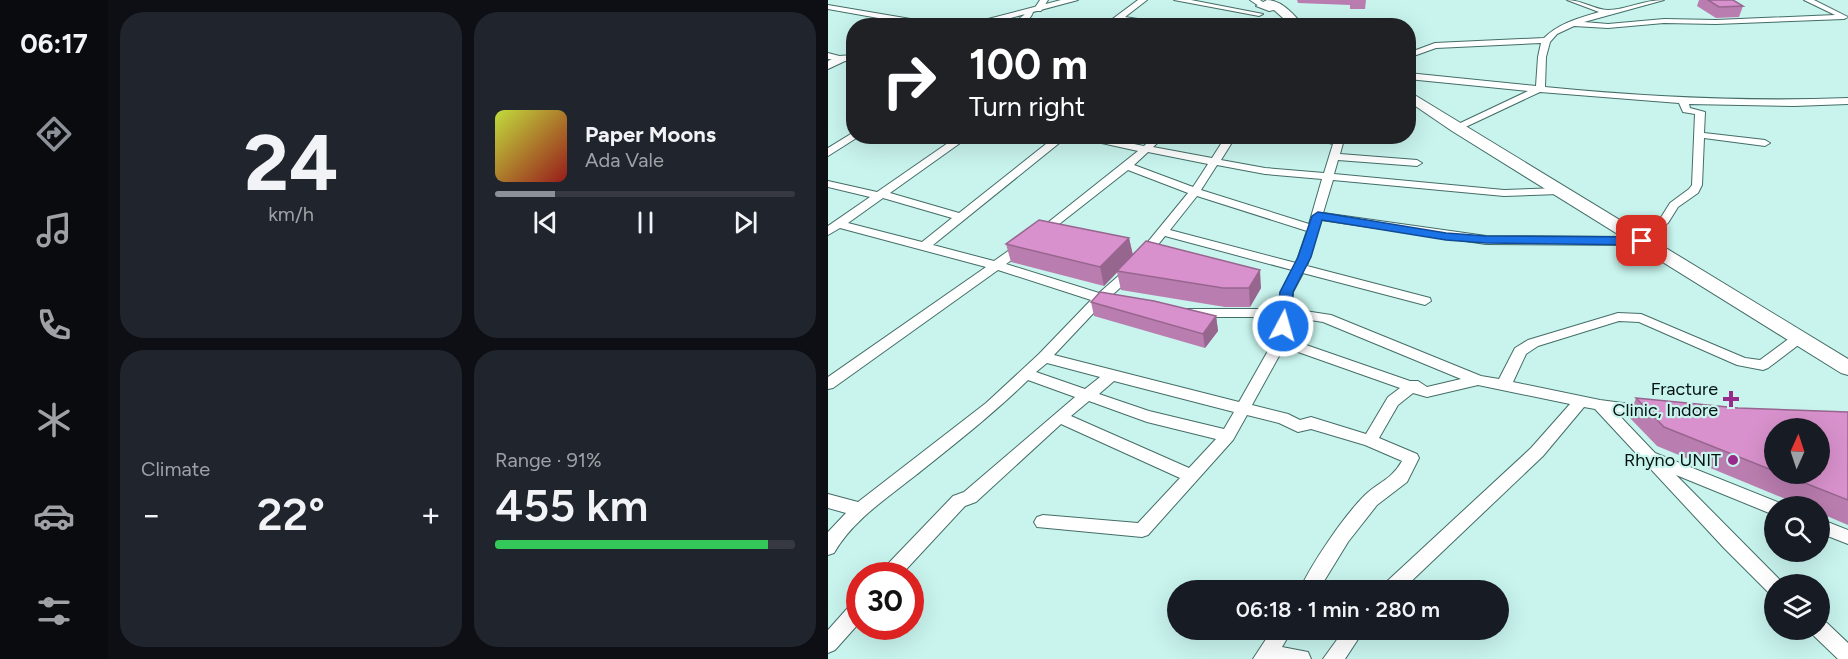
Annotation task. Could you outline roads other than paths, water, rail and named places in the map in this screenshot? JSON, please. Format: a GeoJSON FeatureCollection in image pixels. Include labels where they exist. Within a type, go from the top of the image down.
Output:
{"type":"FeatureCollection","features":[{"type":"Feature","properties":{"kind":"main road"},"geometry":{"type":"LineString","coordinates":[[996,18],[1073,0]]}},
{"type":"Feature","properties":{"kind":"main road"},"geometry":{"type":"LineString","coordinates":[[1266,5],[1276,15],[1288,18]]}},
{"type":"Feature","properties":{"kind":"main road"},"geometry":{"type":"LineString","coordinates":[[828,66],[846,59]]}},
{"type":"Feature","properties":{"kind":"main road"},"geometry":{"type":"LineString","coordinates":[[1416,100],[1457,128],[1848,368]]}},
{"type":"Feature","properties":{"kind":"street"},"geometry":{"type":"LineString","coordinates":[[1116,18],[1143,0]]}},
{"type":"Feature","properties":{"kind":"street"},"geometry":{"type":"LineString","coordinates":[[1178,0],[1266,5]]}},
{"type":"Feature","properties":{"kind":"street"},"geometry":{"type":"LineString","coordinates":[[1571,0],[1609,13]]}},
{"type":"Feature","properties":{"kind":"street"},"geometry":{"type":"LineString","coordinates":[[1416,53],[1435,46],[1547,40],[1572,23],[1659,0]]}},
{"type":"Feature","properties":{"kind":"street"},"geometry":{"type":"LineString","coordinates":[[1808,0],[1846,18]]}},
{"type":"Feature","properties":{"kind":"street"},"geometry":{"type":"LineString","coordinates":[[1254,18],[1266,5]]}},
{"type":"Feature","properties":{"kind":"street"},"geometry":{"type":"LineString","coordinates":[[828,7],[893,18]]}},
{"type":"Feature","properties":{"kind":"street"},"geometry":{"type":"LineString","coordinates":[[1025,18],[1037,7]]}},
{"type":"Feature","properties":{"kind":"street"},"geometry":{"type":"LineString","coordinates":[[1572,23],[1608,26],[1664,21],[1716,22],[1846,18]]}},
{"type":"Feature","properties":{"kind":"street"},"geometry":{"type":"LineString","coordinates":[[1540,89],[1542,58],[1547,40]]}},
{"type":"Feature","properties":{"kind":"street"},"geometry":{"type":"LineString","coordinates":[[828,56],[846,58]]}},
{"type":"Feature","properties":{"kind":"street"},"geometry":{"type":"LineString","coordinates":[[1416,77],[1540,89],[1683,99],[1786,104],[1848,101]]}},
{"type":"Feature","properties":{"kind":"street"},"geometry":{"type":"LineString","coordinates":[[1457,128],[1540,89]]}},
{"type":"Feature","properties":{"kind":"street"},"geometry":{"type":"LineString","coordinates":[[1318,216],[1486,240],[1640,240],[1664,221],[1674,205],[1694,191],[1697,185],[1700,112],[1686,110],[1683,99]]}},
{"type":"Feature","properties":{"kind":"street"},"geometry":{"type":"LineString","coordinates":[[1700,135],[1766,143]]}},
{"type":"Feature","properties":{"kind":"street"},"geometry":{"type":"LineString","coordinates":[[828,153],[846,141]]}},
{"type":"Feature","properties":{"kind":"street"},"geometry":{"type":"LineString","coordinates":[[832,226],[954,144]]}},
{"type":"Feature","properties":{"kind":"street"},"geometry":{"type":"LineString","coordinates":[[924,246],[1053,144]]}},
{"type":"Feature","properties":{"kind":"street"},"geometry":{"type":"LineString","coordinates":[[1118,144],[1265,171],[1504,193],[1559,191]]}},
{"type":"Feature","properties":{"kind":"street"},"geometry":{"type":"LineString","coordinates":[[828,384],[1047,233],[1151,144]]}},
{"type":"Feature","properties":{"kind":"street"},"geometry":{"type":"LineString","coordinates":[[828,548],[837,532],[860,510],[991,406],[1128,274],[1195,192],[1226,144]]}},
{"type":"Feature","properties":{"kind":"street"},"geometry":{"type":"LineString","coordinates":[[1043,522],[1142,530],[1228,436],[1279,340],[1287,292],[1314,230],[1337,144]]}},
{"type":"Feature","properties":{"kind":"street"},"geometry":{"type":"LineString","coordinates":[[1333,157],[1417,163]]}},
{"type":"Feature","properties":{"kind":"street"},"geometry":{"type":"LineString","coordinates":[[1127,166],[1195,192],[1314,230]]}},
{"type":"Feature","properties":{"kind":"street"},"geometry":{"type":"LineString","coordinates":[[828,183],[962,217]]}},
{"type":"Feature","properties":{"kind":"street"},"geometry":{"type":"LineString","coordinates":[[828,214],[832,226]]}},
{"type":"Feature","properties":{"kind":"street"},"geometry":{"type":"LineString","coordinates":[[832,226],[924,246],[998,266],[1100,299],[1123,303]]}},
{"type":"Feature","properties":{"kind":"street"},"geometry":{"type":"LineString","coordinates":[[1164,232],[1425,301]]}},
{"type":"Feature","properties":{"kind":"street"},"geometry":{"type":"LineString","coordinates":[[1169,311],[1180,313],[1302,313],[1326,318],[1478,380],[1600,405],[1659,412]]}},
{"type":"Feature","properties":{"kind":"street"},"geometry":{"type":"LineString","coordinates":[[1504,385],[1520,351],[1533,343],[1618,317],[1641,318],[1742,362],[1762,365],[1800,337]]}},
{"type":"Feature","properties":{"kind":"street"},"geometry":{"type":"LineString","coordinates":[[1279,340],[1413,385],[1427,392],[1478,380]]}},
{"type":"Feature","properties":{"kind":"street"},"geometry":{"type":"LineString","coordinates":[[1044,357],[1111,376],[1244,407],[1283,418],[1298,426],[1311,423],[1370,441],[1411,458],[1401,477],[1371,500],[1342,537],[1315,580]]}},
{"type":"Feature","properties":{"kind":"street"},"geometry":{"type":"LineString","coordinates":[[1026,374],[1147,416],[1228,436]]}},
{"type":"Feature","properties":{"kind":"street"},"geometry":{"type":"LineString","coordinates":[[901,562],[959,501],[970,497],[1052,423],[1111,376]]}},
{"type":"Feature","properties":{"kind":"street"},"geometry":{"type":"LineString","coordinates":[[1370,441],[1394,401],[1413,385]]}},
{"type":"Feature","properties":{"kind":"street"},"geometry":{"type":"LineString","coordinates":[[1401,580],[1537,452],[1582,400]]}},
{"type":"Feature","properties":{"kind":"street"},"geometry":{"type":"LineString","coordinates":[[1600,405],[1764,576]]}},
{"type":"Feature","properties":{"kind":"street"},"geometry":{"type":"LineString","coordinates":[[1060,418],[1191,476]]}},
{"type":"Feature","properties":{"kind":"street"},"geometry":{"type":"LineString","coordinates":[[1649,457],[1764,504]]}},
{"type":"Feature","properties":{"kind":"street"},"geometry":{"type":"LineString","coordinates":[[828,501],[860,510]]}},
{"type":"Feature","properties":{"kind":"street"},"geometry":{"type":"LineString","coordinates":[[1830,530],[1848,537]]}},
{"type":"Feature","properties":{"kind":"street"},"geometry":{"type":"LineString","coordinates":[[828,644],[846,624]]}},
{"type":"Feature","properties":{"kind":"street"},"geometry":{"type":"LineString","coordinates":[[1830,639],[1848,656]]}},
{"type":"Feature","properties":{"kind":"street"},"geometry":{"type":"LineString","coordinates":[[1277,640],[1266,657],[1301,659]]}},
{"type":"Feature","properties":{"kind":"street"},"geometry":{"type":"LineString","coordinates":[[1333,659],[1347,640]]}},
{"type":"Feature","properties":{"kind":"place","name":"Fracture Clinic, Indore"},"geometry":{"type":"Point","coordinates":[1731,399]}},
{"type":"Feature","properties":{"kind":"place","name":"Rhyno UNIT"},"geometry":{"type":"Point","coordinates":[1733,460]}}]}
